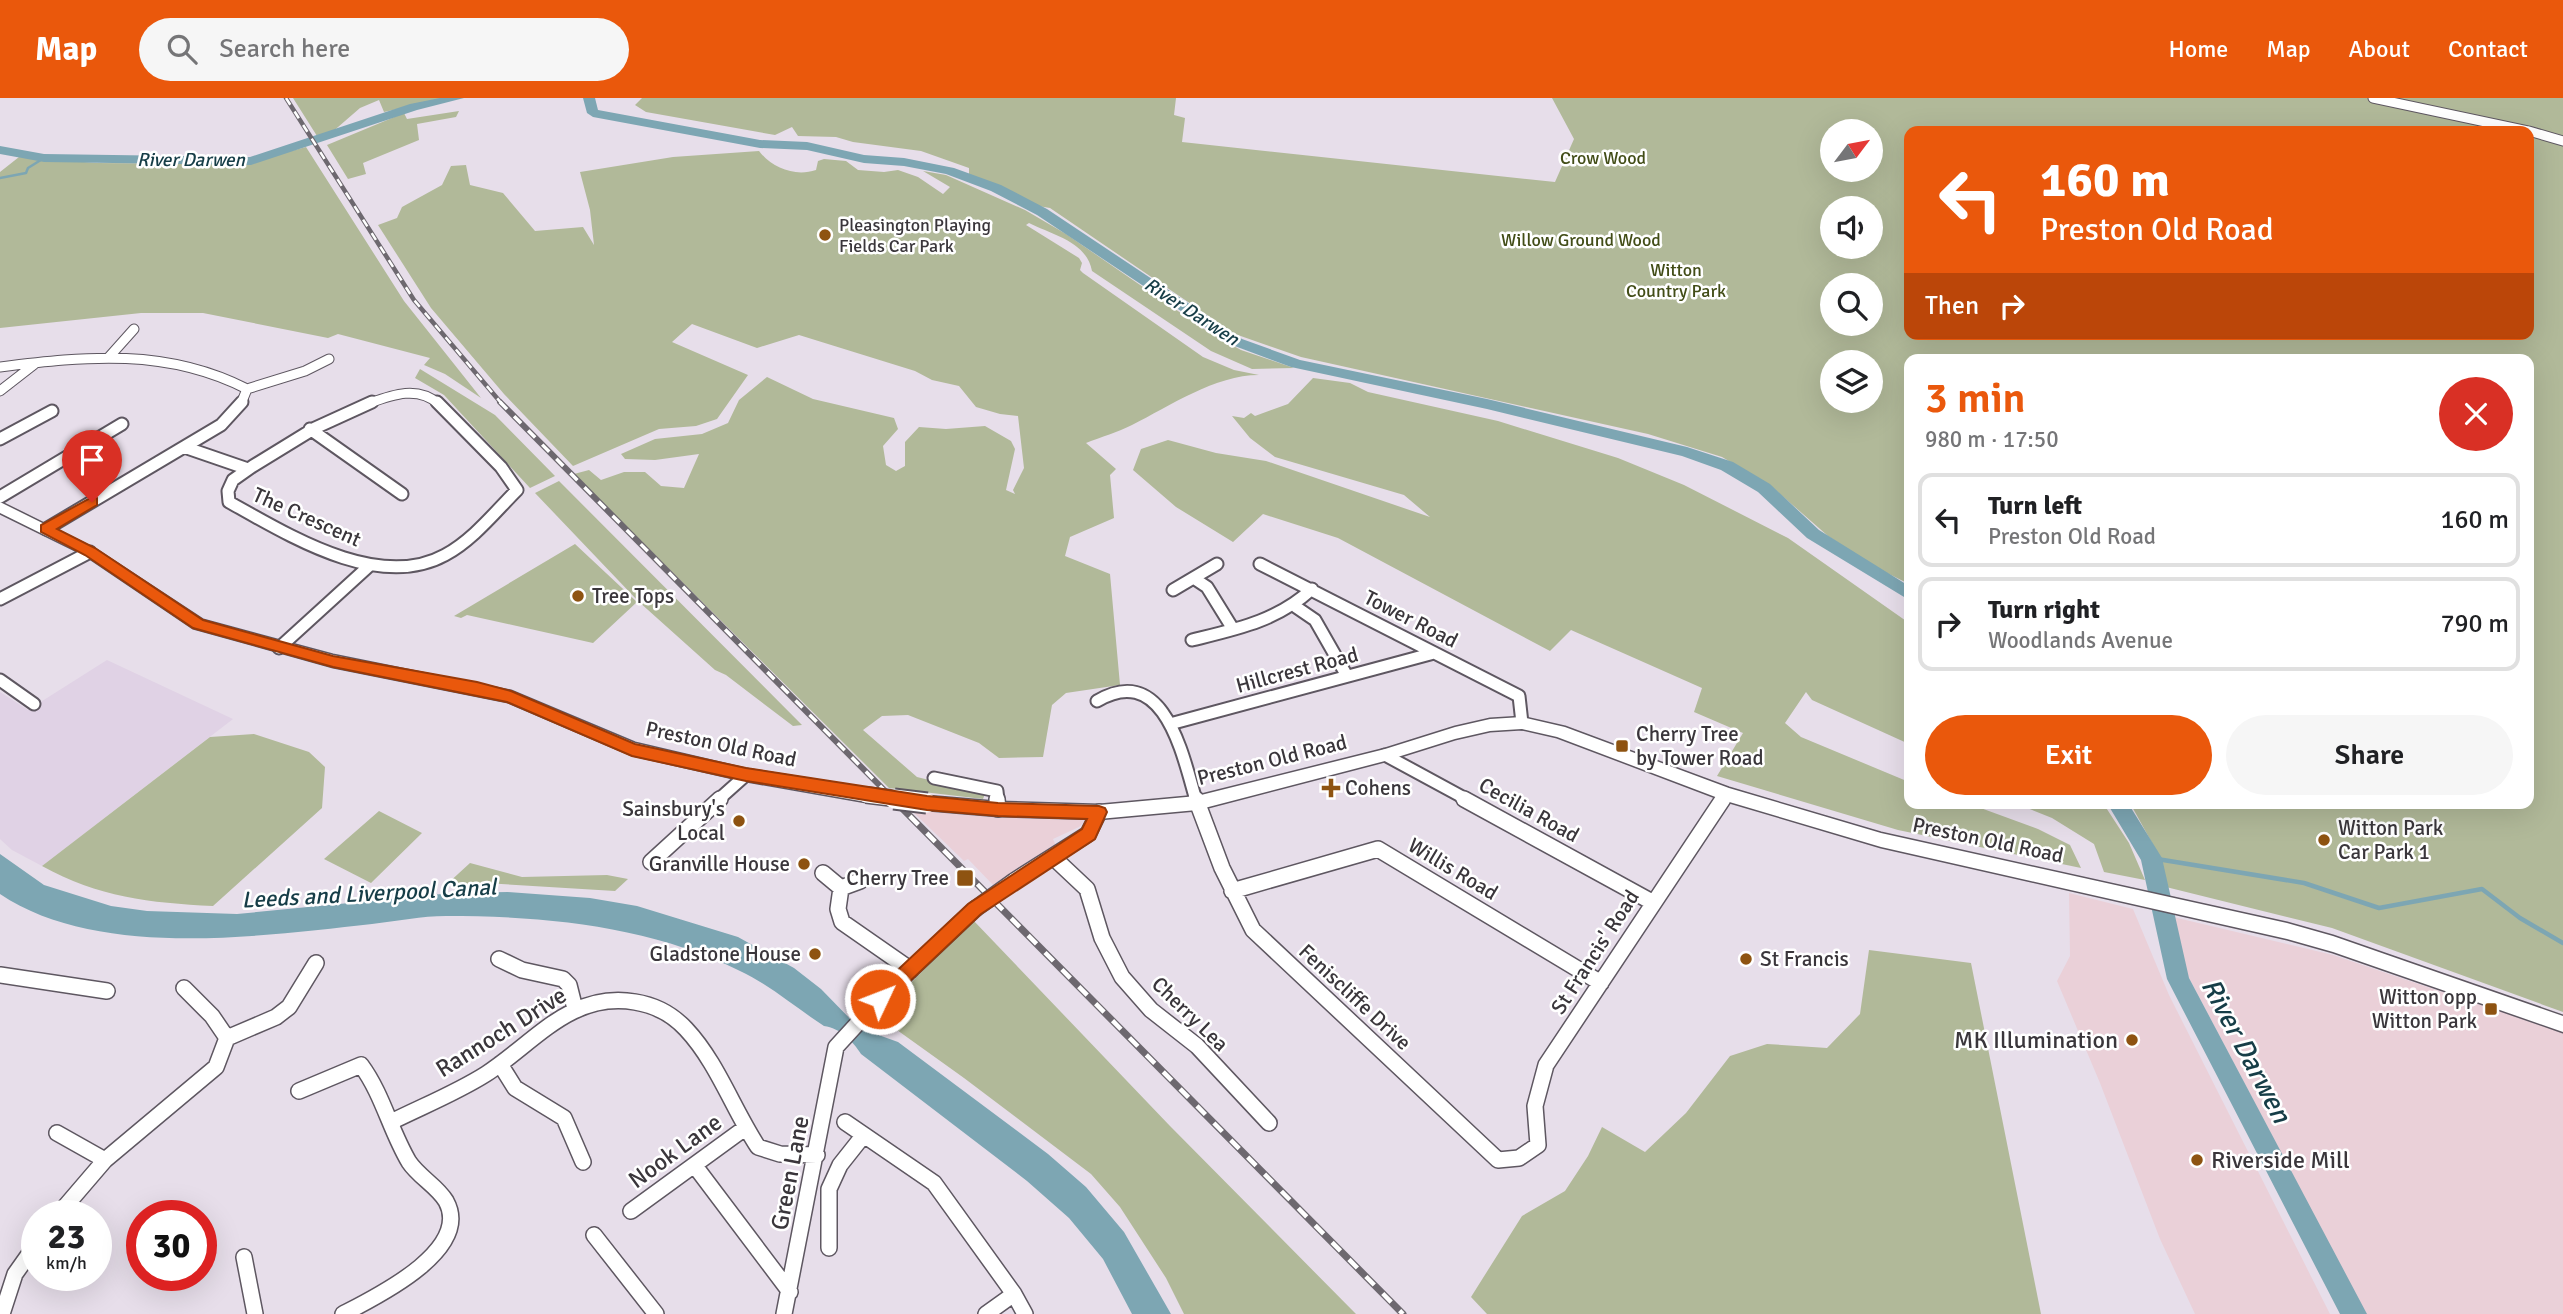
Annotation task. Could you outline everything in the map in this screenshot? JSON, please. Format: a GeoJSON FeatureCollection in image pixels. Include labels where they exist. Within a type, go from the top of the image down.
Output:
{"type":"FeatureCollection","features":[{"type":"Feature","properties":{"kind":"main road","name":"Preston Old Road"},"geometry":{"type":"LineString","coordinates":[[0,507],[90,552],[198,624],[333,662],[477,688],[511,697],[632,750],[746,775],[927,803],[998,809],[1099,812],[1197,803],[1385,755],[1455,733],[1490,725],[1522,723],[1559,731],[1726,794],[1881,840],[2183,906],[2333,944],[2563,1024]]}},
{"type":"Feature","properties":{"kind":"street"},"geometry":{"type":"LineString","coordinates":[[2373,98],[2509,126]]}},
{"type":"Feature","properties":{"kind":"street"},"geometry":{"type":"LineString","coordinates":[[2534,133],[2563,141]]}},
{"type":"Feature","properties":{"kind":"street"},"geometry":{"type":"LineString","coordinates":[[109,357],[134,329]]}},
{"type":"Feature","properties":{"kind":"street"},"geometry":{"type":"LineString","coordinates":[[0,367],[109,357],[184,365],[215,373],[247,389],[305,371],[329,359]]}},
{"type":"Feature","properties":{"kind":"street"},"geometry":{"type":"LineString","coordinates":[[0,391],[37,362]]}},
{"type":"Feature","properties":{"kind":"street"},"geometry":{"type":"LineString","coordinates":[[46,529],[221,425],[242,402],[247,389]]}},
{"type":"Feature","properties":{"kind":"street","name":"The Crescent"},"geometry":{"type":"LineString","coordinates":[[405,392],[422,394],[436,401],[501,467],[517,490],[444,556],[427,563],[405,567],[369,566],[291,535],[229,502],[228,491],[233,480],[248,469],[310,429],[386,397],[405,392]]}},
{"type":"Feature","properties":{"kind":"street"},"geometry":{"type":"LineString","coordinates":[[0,439],[52,411]]}},
{"type":"Feature","properties":{"kind":"street"},"geometry":{"type":"LineString","coordinates":[[0,497],[122,424]]}},
{"type":"Feature","properties":{"kind":"street"},"geometry":{"type":"LineString","coordinates":[[310,429],[402,495]]}},
{"type":"Feature","properties":{"kind":"street"},"geometry":{"type":"LineString","coordinates":[[184,447],[248,469]]}},
{"type":"Feature","properties":{"kind":"street"},"geometry":{"type":"LineString","coordinates":[[0,599],[90,552]]}},
{"type":"Feature","properties":{"kind":"street"},"geometry":{"type":"LineString","coordinates":[[1174,590],[1217,564]]}},
{"type":"Feature","properties":{"kind":"street","name":"Tower Road"},"geometry":{"type":"LineString","coordinates":[[1260,564],[1519,696],[1522,723]]}},
{"type":"Feature","properties":{"kind":"street","name":"The Crescent"},"geometry":{"type":"LineString","coordinates":[[279,648],[369,566]]}},
{"type":"Feature","properties":{"kind":"street"},"geometry":{"type":"LineString","coordinates":[[1195,579],[1207,587],[1233,629]]}},
{"type":"Feature","properties":{"kind":"street"},"geometry":{"type":"LineString","coordinates":[[1192,640],[1277,618],[1296,607],[1312,589]]}},
{"type":"Feature","properties":{"kind":"street"},"geometry":{"type":"LineString","coordinates":[[1296,607],[1315,620],[1347,676]]}},
{"type":"Feature","properties":{"kind":"street","name":"Hillcrest Road"},"geometry":{"type":"LineString","coordinates":[[1170,724],[1434,653]]}},
{"type":"Feature","properties":{"kind":"street"},"geometry":{"type":"LineString","coordinates":[[0,680],[34,704]]}},
{"type":"Feature","properties":{"kind":"street"},"geometry":{"type":"LineString","coordinates":[[1097,701],[1119,691],[1131,691],[1155,704],[1170,724]]}},
{"type":"Feature","properties":{"kind":"street","name":"Feniscliffe Drive"},"geometry":{"type":"LineString","coordinates":[[1170,724],[1185,759],[1197,803],[1232,891],[1253,930],[1498,1160],[1519,1157],[1538,1145]]}},
{"type":"Feature","properties":{"kind":"street","name":"Cecilia Road"},"geometry":{"type":"LineString","coordinates":[[1385,755],[1652,902]]}},
{"type":"Feature","properties":{"kind":"street"},"geometry":{"type":"LineString","coordinates":[[651,862],[746,775]]}},
{"type":"Feature","properties":{"kind":"street"},"geometry":{"type":"LineString","coordinates":[[934,778],[997,791],[998,809]]}},
{"type":"Feature","properties":{"kind":"street","name":"St Francis' Road"},"geometry":{"type":"LineString","coordinates":[[1538,1145],[1535,1106],[1546,1065],[1726,794]]}},
{"type":"Feature","properties":{"kind":"street"},"geometry":{"type":"LineString","coordinates":[[860,1018],[975,909],[1088,834],[1099,812]]}},
{"type":"Feature","properties":{"kind":"street","name":"Willis Road"},"geometry":{"type":"LineString","coordinates":[[1232,891],[1378,849],[1601,983]]}},
{"type":"Feature","properties":{"kind":"street","name":"Cherry Lea"},"geometry":{"type":"LineString","coordinates":[[1054,857],[1087,889],[1102,938],[1122,977],[1151,1010],[1197,1046],[1269,1123]]}},
{"type":"Feature","properties":{"kind":"street"},"geometry":{"type":"LineString","coordinates":[[823,873],[841,888]]}},
{"type":"Feature","properties":{"kind":"street"},"geometry":{"type":"LineString","coordinates":[[841,888],[860,881]]}},
{"type":"Feature","properties":{"kind":"street"},"geometry":{"type":"LineString","coordinates":[[841,888],[838,913],[842,925],[883,949],[911,970]]}},
{"type":"Feature","properties":{"kind":"street"},"geometry":{"type":"LineString","coordinates":[[499,959],[522,970],[564,979],[569,985],[575,1009]]}},
{"type":"Feature","properties":{"kind":"street"},"geometry":{"type":"LineString","coordinates":[[71,1200],[106,1160],[216,1067],[227,1038],[276,1017],[289,1007],[316,963]]}},
{"type":"Feature","properties":{"kind":"street"},"geometry":{"type":"LineString","coordinates":[[0,975],[107,991]]}},
{"type":"Feature","properties":{"kind":"street"},"geometry":{"type":"LineString","coordinates":[[184,988],[212,1016],[227,1038]]}},
{"type":"Feature","properties":{"kind":"street","name":"Rannoch Drive"},"geometry":{"type":"LineString","coordinates":[[391,1122],[500,1064],[528,1040],[575,1009],[592,1003],[636,1001],[660,1009],[673,1017],[697,1044],[758,1147],[771,1154],[817,1155]]}},
{"type":"Feature","properties":{"kind":"street","name":"Green Lane"},"geometry":{"type":"LineString","coordinates":[[784,1314],[836,1047],[860,1018]]}},
{"type":"Feature","properties":{"kind":"street"},"geometry":{"type":"LineString","coordinates":[[500,1064],[515,1088],[564,1118],[583,1162]]}},
{"type":"Feature","properties":{"kind":"street"},"geometry":{"type":"LineString","coordinates":[[299,1091],[361,1065],[376,1083],[411,1165],[447,1202],[450,1216],[440,1248],[421,1269],[343,1314]]}},
{"type":"Feature","properties":{"kind":"street"},"geometry":{"type":"LineString","coordinates":[[845,1122],[934,1183],[1026,1314]]}},
{"type":"Feature","properties":{"kind":"street","name":"Nook Lane"},"geometry":{"type":"LineString","coordinates":[[631,1210],[745,1128]]}},
{"type":"Feature","properties":{"kind":"street"},"geometry":{"type":"LineString","coordinates":[[57,1133],[106,1160]]}},
{"type":"Feature","properties":{"kind":"street"},"geometry":{"type":"LineString","coordinates":[[829,1248],[831,1233],[827,1198],[835,1172],[863,1136]]}},
{"type":"Feature","properties":{"kind":"street"},"geometry":{"type":"LineString","coordinates":[[695,1166],[790,1292]]}},
{"type":"Feature","properties":{"kind":"street"},"geometry":{"type":"LineString","coordinates":[[594,1235],[656,1314]]}},
{"type":"Feature","properties":{"kind":"street"},"geometry":{"type":"LineString","coordinates":[[244,1257],[255,1314]]}},
{"type":"Feature","properties":{"kind":"street"},"geometry":{"type":"LineString","coordinates":[[2,1314],[8,1274],[21,1260]]}},
{"type":"Feature","properties":{"kind":"street"},"geometry":{"type":"LineString","coordinates":[[986,1314],[1014,1294]]}},
{"type":"Feature","properties":{"kind":"shaded area"},"geometry":{"type":"Polygon","coordinates":[[[107,660],[233,719],[42,866],[12,850],[0,839],[0,692],[28,710],[107,660]]]}},
{"type":"Feature","properties":{"kind":"shaded area"},"geometry":{"type":"Polygon","coordinates":[[[911,810],[1006,818],[1074,817],[1085,821],[1079,827],[1053,839],[1056,846],[995,887],[968,859],[964,861],[911,810]]]}},
{"type":"Feature","properties":{"kind":"shaded area","name":"Riverside Mill"},"geometry":{"type":"Polygon","coordinates":[[[2069,893],[2133,909],[2169,995],[2330,1314],[2195,1314],[2160,1239],[2100,1083],[2057,981],[2070,956],[2069,893]]]}},
{"type":"Feature","properties":{"kind":"shaded area"},"geometry":{"type":"Polygon","coordinates":[[[2173,917],[2333,955],[2563,1033],[2563,1314],[2366,1314],[2188,976],[2173,917]]]}},
{"type":"Feature","properties":{"kind":"green space"},"geometry":{"type":"Polygon","coordinates":[[[293,98],[448,98],[384,112],[379,100],[360,108],[330,134],[317,136],[293,98]]]}},
{"type":"Feature","properties":{"kind":"green space","name":"Witton Country Park"},"geometry":{"type":"Polygon","coordinates":[[[642,98],[1176,98],[1174,115],[1185,118],[1182,142],[1555,182],[1574,139],[1552,98],[2563,98],[2563,1012],[2332,928],[2166,887],[2157,852],[2133,809],[2534,809],[2534,354],[1904,354],[1904,582],[1873,566],[1828,536],[1771,486],[1722,457],[1648,434],[1301,357],[1235,334],[1050,208],[1038,206],[969,174],[969,168],[921,151],[853,142],[836,137],[798,136],[792,127],[775,135],[646,112],[635,105],[642,98]]]}},
{"type":"Feature","properties":{"kind":"green space"},"geometry":{"type":"Polygon","coordinates":[[[459,111],[456,117],[417,124],[419,140],[363,163],[366,174],[348,179],[327,145],[404,113],[407,119],[459,111]]]}},
{"type":"Feature","properties":{"kind":"green space"},"geometry":{"type":"Polygon","coordinates":[[[306,147],[404,301],[481,398],[445,374],[424,365],[430,358],[338,334],[328,338],[203,313],[141,313],[0,328],[0,172],[19,157],[97,163],[243,164],[306,147]]]}},
{"type":"Feature","properties":{"kind":"green space"},"geometry":{"type":"Polygon","coordinates":[[[759,151],[770,162],[792,172],[816,170],[818,161],[824,159],[846,161],[858,170],[898,170],[918,177],[943,194],[950,187],[923,171],[946,175],[1025,210],[1066,234],[1210,333],[1241,350],[1294,368],[1252,369],[1211,351],[1092,271],[1089,261],[1076,246],[1029,223],[1026,225],[1079,258],[1082,263],[1080,270],[1083,273],[1203,357],[1234,370],[1259,375],[1242,376],[1210,386],[1127,428],[1086,443],[1116,469],[1110,475],[1114,518],[1070,537],[1065,556],[1110,574],[1120,685],[1066,693],[1052,705],[1043,757],[999,758],[979,743],[908,715],[882,716],[863,730],[917,777],[985,794],[983,799],[889,788],[574,474],[589,470],[601,480],[624,472],[645,472],[661,486],[684,488],[699,454],[655,460],[625,459],[621,454],[655,439],[702,434],[728,423],[739,400],[767,377],[813,399],[894,418],[898,429],[883,446],[886,465],[896,471],[905,466],[905,442],[919,427],[946,429],[985,426],[1011,441],[1015,449],[1006,490],[1015,494],[1013,490],[1024,468],[1018,416],[976,407],[959,386],[932,380],[915,371],[799,335],[757,348],[692,324],[672,342],[748,375],[717,419],[696,426],[659,429],[573,466],[504,394],[431,308],[378,225],[397,218],[402,207],[442,185],[451,166],[466,165],[470,185],[503,193],[535,231],[583,227],[594,245],[590,210],[580,172],[673,157],[759,151]]]}},
{"type":"Feature","properties":{"kind":"green space"},"geometry":{"type":"Polygon","coordinates":[[[420,369],[495,415],[555,476],[530,488],[444,395],[415,378],[420,369]]]}},
{"type":"Feature","properties":{"kind":"green space"},"geometry":{"type":"Polygon","coordinates":[[[1313,378],[1350,383],[1368,392],[1498,421],[1618,458],[1684,485],[1788,538],[1904,619],[1904,742],[1812,700],[1806,692],[1785,723],[1801,737],[1904,780],[1904,809],[1983,809],[2038,829],[2070,845],[2081,868],[1898,830],[1717,776],[1743,733],[1694,712],[1702,688],[1571,630],[1550,651],[1338,538],[1263,514],[1233,542],[1176,507],[1133,470],[1141,449],[1168,440],[1216,453],[1266,461],[1430,517],[1404,495],[1275,457],[1250,438],[1232,416],[1244,418],[1251,413],[1255,416],[1288,404],[1313,378]]]}},
{"type":"Feature","properties":{"kind":"green space"},"geometry":{"type":"Polygon","coordinates":[[[559,481],[802,725],[793,726],[726,675],[715,670],[638,601],[535,493],[559,481]]]}},
{"type":"Feature","properties":{"kind":"green space"},"geometry":{"type":"Polygon","coordinates":[[[575,544],[637,602],[593,643],[467,615],[461,618],[454,616],[575,544]]]}},
{"type":"Feature","properties":{"kind":"green space"},"geometry":{"type":"Polygon","coordinates":[[[254,734],[309,752],[325,767],[322,808],[213,906],[168,903],[125,896],[83,885],[42,866],[210,737],[254,734]]]}},
{"type":"Feature","properties":{"kind":"green space"},"geometry":{"type":"Polygon","coordinates":[[[2030,809],[2107,809],[2129,843],[2145,880],[2104,872],[2094,844],[2052,818],[2030,809]]]}},
{"type":"Feature","properties":{"kind":"green space"},"geometry":{"type":"Polygon","coordinates":[[[379,811],[422,833],[371,883],[324,859],[379,811]]]}},
{"type":"Feature","properties":{"kind":"green space"},"geometry":{"type":"Polygon","coordinates":[[[470,863],[522,877],[607,875],[628,879],[615,891],[484,883],[446,885],[470,863]]]}},
{"type":"Feature","properties":{"kind":"green space"},"geometry":{"type":"Polygon","coordinates":[[[973,920],[1170,1126],[1356,1314],[1184,1314],[1166,1278],[1120,1207],[1091,1174],[964,1078],[897,1030],[884,1024],[889,1005],[973,920]]]}},
{"type":"Feature","properties":{"kind":"green space"},"geometry":{"type":"Polygon","coordinates":[[[1869,950],[1971,963],[2041,1314],[1487,1314],[1471,1297],[1522,1216],[1565,1191],[1588,1156],[1602,1127],[1645,1152],[1686,1113],[1730,1056],[1767,1044],[1827,1048],[1860,1014],[1869,950]]]}},
{"type":"Feature","properties":{"kind":"water"},"geometry":{"type":"Polygon","coordinates":[[[0,854],[44,885],[111,906],[147,911],[237,914],[452,893],[508,892],[590,898],[637,906],[738,937],[794,968],[821,989],[859,1028],[898,1042],[1048,1154],[1086,1187],[1124,1232],[1171,1314],[1132,1314],[1103,1259],[1069,1218],[1027,1181],[861,1054],[841,1032],[824,1026],[751,977],[706,956],[634,934],[521,918],[428,917],[231,937],[132,936],[84,928],[40,915],[0,894],[0,854]]]}},
{"type":"Feature","properties":{"kind":"waterway","name":"River Darwen"},"geometry":{"type":"LineString","coordinates":[[0,150],[44,158],[251,161],[414,107],[458,98]]}},
{"type":"Feature","properties":{"kind":"waterway","name":"River Darwen"},"geometry":{"type":"LineString","coordinates":[[589,98],[593,113],[760,144],[807,146],[864,159],[904,162],[949,171],[996,188],[1042,212],[1237,342],[1296,364],[1487,404],[1687,452],[1727,466],[1764,488],[1813,534],[1904,591]]}},
{"type":"Feature","properties":{"kind":"waterway"},"geometry":{"type":"LineString","coordinates":[[0,178],[26,173],[28,168],[44,158]]}},
{"type":"Feature","properties":{"kind":"waterway","name":"River Darwen"},"geometry":{"type":"LineString","coordinates":[[2121,809],[2151,858],[2178,979],[2354,1314]]}},
{"type":"Feature","properties":{"kind":"waterway"},"geometry":{"type":"LineString","coordinates":[[2151,858],[2304,883],[2379,908],[2482,889],[2520,918],[2563,943]]}},
{"type":"Feature","properties":{"kind":"railway"},"geometry":{"type":"LineString","coordinates":[[286,98],[414,300],[502,404]]}},
{"type":"Feature","properties":{"kind":"railway"},"geometry":{"type":"LineString","coordinates":[[500,402],[894,800]]}},
{"type":"Feature","properties":{"kind":"railway"},"geometry":{"type":"LineString","coordinates":[[893,799],[1403,1314]]}},
{"type":"Feature","properties":{"kind":"place","name":"Pleasington Playing Fields Car Park"},"geometry":{"type":"Point","coordinates":[825,235]}},
{"type":"Feature","properties":{"kind":"place","name":"Tree Tops"},"geometry":{"type":"Point","coordinates":[578,596]}},
{"type":"Feature","properties":{"kind":"place","name":"Cherry Tree by Tower Road"},"geometry":{"type":"Point","coordinates":[1622,746]}},
{"type":"Feature","properties":{"kind":"place","name":"Cohens"},"geometry":{"type":"Point","coordinates":[1331,788]}},
{"type":"Feature","properties":{"kind":"place","name":"Sainsbury's Local"},"geometry":{"type":"Point","coordinates":[739,821]}},
{"type":"Feature","properties":{"kind":"place","name":"Witton Park Car Park 1"},"geometry":{"type":"Point","coordinates":[2324,840]}},
{"type":"Feature","properties":{"kind":"place","name":"Granville House"},"geometry":{"type":"Point","coordinates":[804,864]}},
{"type":"Feature","properties":{"kind":"place","name":"Cherry Tree"},"geometry":{"type":"Point","coordinates":[965,878]}},
{"type":"Feature","properties":{"kind":"place","name":"Gladstone House"},"geometry":{"type":"Point","coordinates":[815,954]}},
{"type":"Feature","properties":{"kind":"place","name":"St Francis"},"geometry":{"type":"Point","coordinates":[1746,959]}},
{"type":"Feature","properties":{"kind":"place","name":"Witton opp Witton Park"},"geometry":{"type":"Point","coordinates":[2491,1009]}},
{"type":"Feature","properties":{"kind":"place","name":"MK Illumination"},"geometry":{"type":"Point","coordinates":[2132,1040]}},
{"type":"Feature","properties":{"kind":"place","name":"Riverside Mill"},"geometry":{"type":"Point","coordinates":[2197,1160]}},
{"type":"Feature","properties":{"kind":"route"},"geometry":{"type":"LineString","coordinates":[[92,502],[46,529],[90,552],[198,624],[333,662],[477,688],[511,697],[632,750],[746,775],[927,803],[998,809],[1099,812],[1088,834],[975,909],[880,999]]}},
{"type":"Feature","properties":{"kind":"park label","name":"Crow Wood"},"geometry":{"type":"Point","coordinates":[1603,158]}},
{"type":"Feature","properties":{"kind":"park label","name":"Willow Ground Wood"},"geometry":{"type":"Point","coordinates":[1581,240]}},
{"type":"Feature","properties":{"kind":"water label","name":"Leeds and Liverpool Canal"},"geometry":{"type":"Point","coordinates":[369,893]}}]}
